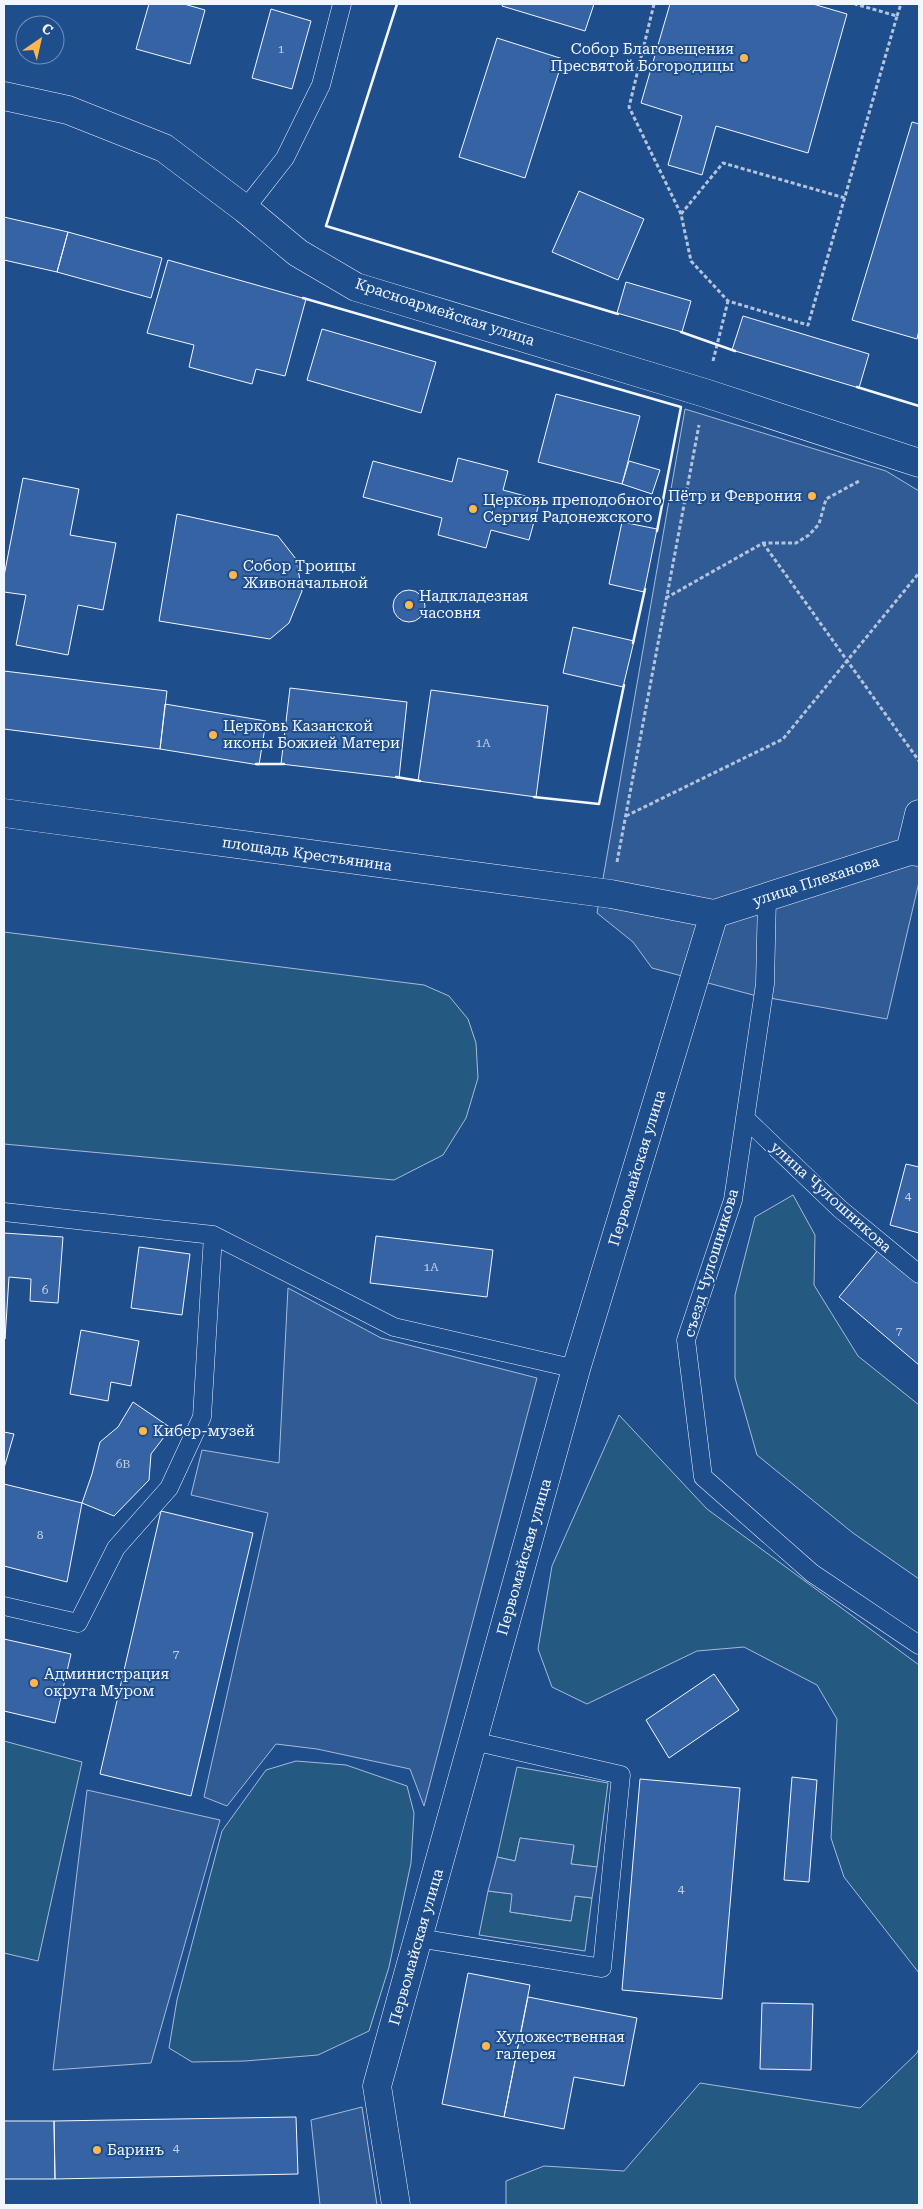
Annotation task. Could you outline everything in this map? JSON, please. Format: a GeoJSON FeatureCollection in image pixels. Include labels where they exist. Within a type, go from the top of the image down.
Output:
{"type":"FeatureCollection","features":[{"type":"Feature","properties":{"kind":"street","name":"Красноармейская улица"},"geometry":{"type":"LineString","coordinates":[[4,96],[68,110],[164,148],[245,209],[298,253],[356,286],[705,393],[910,461]]}},
{"type":"Feature","properties":{"kind":"street","name":"площадь Крестьянина"},"geometry":{"type":"LineString","coordinates":[[4,813],[611,894],[714,914]]}},
{"type":"Feature","properties":{"kind":"street"},"geometry":{"type":"LineString","coordinates":[[914,852],[919,814]]}},
{"type":"Feature","properties":{"kind":"street","name":"улица Плеханова"},"geometry":{"type":"LineString","coordinates":[[714,914],[914,852]]}},
{"type":"Feature","properties":{"kind":"street","name":"Первомайская улица"},"geometry":{"type":"LineString","coordinates":[[396,2205],[377,2086],[576,1369],[714,914]]}},
{"type":"Feature","properties":{"kind":"lane"},"geometry":{"type":"LineString","coordinates":[[245,209],[285,158],[321,85],[342,4]]}},
{"type":"Feature","properties":{"kind":"lane","name":"съезд Чулошникова"},"geometry":{"type":"LineString","coordinates":[[767,896],[765,984],[733,1200],[686,1340],[703,1477],[812,1573],[919,1645]]}},
{"type":"Feature","properties":{"kind":"lane","name":"улица Чулошникова"},"geometry":{"type":"LineString","coordinates":[[745,1118],[840,1209],[919,1274]]}},
{"type":"Feature","properties":{"kind":"lane"},"geometry":{"type":"LineString","coordinates":[[4,1212],[213,1235],[394,1327],[576,1369]]}},
{"type":"Feature","properties":{"kind":"lane"},"geometry":{"type":"LineString","coordinates":[[4,1606],[78,1623],[116,1548],[169,1488],[202,1417],[213,1235]]}},
{"type":"Feature","properties":{"kind":"lane"},"geometry":{"type":"LineString","coordinates":[[418,1938],[602,1968],[621,1775],[473,1741]]}},
{"type":"Feature","properties":{"kind":"path"},"geometry":{"type":"LineString","coordinates":[[654,4],[629,107],[681,214],[691,261],[728,301],[808,325],[901,4]]}},
{"type":"Feature","properties":{"kind":"path"},"geometry":{"type":"LineString","coordinates":[[855,4],[897,16]]}},
{"type":"Feature","properties":{"kind":"path"},"geometry":{"type":"LineString","coordinates":[[681,214],[723,163],[845,198]]}},
{"type":"Feature","properties":{"kind":"path"},"geometry":{"type":"LineString","coordinates":[[611,894],[705,393],[728,301]]}},
{"type":"Feature","properties":{"kind":"path"},"geometry":{"type":"LineString","coordinates":[[665,599],[763,543],[796,543],[809,535],[819,524],[826,499],[910,461]]}},
{"type":"Feature","properties":{"kind":"path"},"geometry":{"type":"LineString","coordinates":[[763,543],[919,761]]}},
{"type":"Feature","properties":{"kind":"path"},"geometry":{"type":"LineString","coordinates":[[626,816],[783,739],[919,573]]}},
{"type":"Feature","properties":{"kind":"shaded area"},"geometry":{"type":"Polygon","coordinates":[[[685,409],[886,471],[919,491],[919,882],[887,1019],[753,995],[652,968],[633,942],[597,913],[685,409]]]}},
{"type":"Feature","properties":{"kind":"shaded area"},"geometry":{"type":"Polygon","coordinates":[[[4,932],[424,985],[449,996],[468,1019],[476,1043],[478,1078],[466,1118],[443,1155],[394,1180],[4,1144],[4,932]]]}},
{"type":"Feature","properties":{"kind":"shaded area"},"geometry":{"type":"Polygon","coordinates":[[[793,1195],[815,1235],[814,1285],[858,1356],[919,1405],[919,1579],[853,1533],[757,1455],[735,1378],[735,1295],[755,1217],[793,1195]]]}},
{"type":"Feature","properties":{"kind":"shaded area"},"geometry":{"type":"Polygon","coordinates":[[[288,1288],[381,1338],[537,1378],[424,1806],[410,1769],[317,1749],[276,1744],[227,1806],[204,1797],[268,1513],[191,1495],[202,1450],[279,1463],[288,1288]]]}},
{"type":"Feature","properties":{"kind":"shaded area"},"geometry":{"type":"Polygon","coordinates":[[[619,1415],[707,1509],[919,1665],[919,1973],[844,1877],[831,1838],[837,1719],[817,1685],[744,1647],[697,1651],[587,1704],[552,1687],[538,1649],[552,1566],[619,1415]]]}},
{"type":"Feature","properties":{"kind":"shaded area"},"geometry":{"type":"Polygon","coordinates":[[[4,1741],[82,1762],[38,1961],[4,1953],[4,1741]]]}},
{"type":"Feature","properties":{"kind":"shaded area"},"geometry":{"type":"Polygon","coordinates":[[[296,1761],[346,1765],[407,1786],[414,1813],[411,1863],[389,1967],[369,2031],[318,2055],[245,2061],[192,2062],[169,2048],[177,2000],[222,1831],[266,1770],[296,1761]]]}},
{"type":"Feature","properties":{"kind":"shaded area"},"geometry":{"type":"Polygon","coordinates":[[[517,1767],[608,1783],[597,1867],[571,1864],[574,1846],[520,1838],[515,1861],[497,1857],[517,1767]]]}},
{"type":"Feature","properties":{"kind":"shaded area"},"geometry":{"type":"Polygon","coordinates":[[[87,1790],[220,1820],[151,2063],[53,2070],[87,1790]]]}},
{"type":"Feature","properties":{"kind":"shaded area"},"geometry":{"type":"Polygon","coordinates":[[[520,1838],[574,1845],[571,1864],[597,1867],[592,1898],[575,1896],[571,1921],[510,1912],[512,1894],[488,1891],[497,1857],[515,1861],[520,1838]]]}},
{"type":"Feature","properties":{"kind":"shaded area"},"geometry":{"type":"Polygon","coordinates":[[[488,1891],[513,1894],[510,1912],[571,1921],[575,1896],[592,1898],[585,1951],[479,1935],[488,1891]]]}},
{"type":"Feature","properties":{"kind":"shaded area"},"geometry":{"type":"Polygon","coordinates":[[[919,2048],[919,2205],[506,2205],[506,2181],[544,2166],[624,2171],[700,2083],[860,2108],[917,2053],[919,2048]]]}},
{"type":"Feature","properties":{"kind":"shaded area"},"geometry":{"type":"Polygon","coordinates":[[[362,2107],[377,2205],[320,2205],[311,2120],[362,2107]]]}},
{"type":"Feature","properties":{"kind":"building"},"geometry":{"type":"Polygon","coordinates":[[[149,4],[184,4],[205,10],[190,64],[136,49],[149,4]]]}},
{"type":"Feature","properties":{"kind":"building"},"geometry":{"type":"Polygon","coordinates":[[[503,4],[594,4],[585,31],[502,6],[503,4]]]}},
{"type":"Feature","properties":{"kind":"building","name":"Собор Благовещения Пресвятой Богородицы"},"geometry":{"type":"Polygon","coordinates":[[[670,4],[813,4],[847,14],[808,153],[716,126],[702,175],[668,165],[682,116],[641,103],[670,4]]]}},
{"type":"Feature","properties":{"kind":"building"},"geometry":{"type":"Polygon","coordinates":[[[271,9],[311,21],[292,89],[252,78],[271,9]]]}},
{"type":"Feature","properties":{"kind":"building"},"geometry":{"type":"Polygon","coordinates":[[[497,38],[563,59],[525,178],[459,157],[497,38]]]}},
{"type":"Feature","properties":{"kind":"building"},"geometry":{"type":"Polygon","coordinates":[[[912,122],[919,124],[919,330],[917,339],[852,320],[912,122]]]}},
{"type":"Feature","properties":{"kind":"building"},"geometry":{"type":"Polygon","coordinates":[[[579,191],[644,219],[618,280],[552,252],[579,191]]]}},
{"type":"Feature","properties":{"kind":"building"},"geometry":{"type":"Polygon","coordinates":[[[4,217],[68,232],[57,272],[4,260],[4,217]]]}},
{"type":"Feature","properties":{"kind":"building"},"geometry":{"type":"Polygon","coordinates":[[[68,232],[162,258],[151,298],[57,272],[68,232]]]}},
{"type":"Feature","properties":{"kind":"building"},"geometry":{"type":"Polygon","coordinates":[[[168,260],[306,299],[285,376],[256,369],[252,384],[189,367],[194,345],[147,333],[168,260]]]}},
{"type":"Feature","properties":{"kind":"building"},"geometry":{"type":"Polygon","coordinates":[[[626,282],[691,301],[682,332],[617,313],[626,282]]]}},
{"type":"Feature","properties":{"kind":"building"},"geometry":{"type":"Polygon","coordinates":[[[743,316],[869,354],[859,388],[732,350],[743,316]]]}},
{"type":"Feature","properties":{"kind":"building"},"geometry":{"type":"Polygon","coordinates":[[[322,329],[436,362],[421,413],[307,380],[322,329]]]}},
{"type":"Feature","properties":{"kind":"building"},"geometry":{"type":"Polygon","coordinates":[[[556,394],[640,416],[622,484],[538,462],[556,394]]]}},
{"type":"Feature","properties":{"kind":"building","name":"Церковь преподобного Сергия Радонежского"},"geometry":{"type":"Polygon","coordinates":[[[458,458],[508,471],[503,490],[540,500],[529,540],[491,530],[486,548],[438,535],[442,518],[363,497],[373,461],[452,482],[458,458]]]}},
{"type":"Feature","properties":{"kind":"building"},"geometry":{"type":"Polygon","coordinates":[[[629,461],[660,470],[652,494],[622,484],[629,461]]]}},
{"type":"Feature","properties":{"kind":"building"},"geometry":{"type":"Polygon","coordinates":[[[23,478],[79,489],[70,535],[116,543],[103,610],[78,605],[68,655],[16,645],[26,595],[4,592],[4,576],[23,478]]]}},
{"type":"Feature","properties":{"kind":"building","name":"Собор Троицы Живоначальной"},"geometry":{"type":"Polygon","coordinates":[[[177,514],[278,536],[296,559],[302,591],[289,623],[270,639],[159,621],[177,514]]]}},
{"type":"Feature","properties":{"kind":"building"},"geometry":{"type":"Polygon","coordinates":[[[622,522],[657,529],[644,592],[609,584],[622,522]]]}},
{"type":"Feature","properties":{"kind":"building","name":"Надкладезная часовня"},"geometry":{"type":"Polygon","coordinates":[[[409,590],[421,594],[425,606],[421,618],[409,622],[397,618],[393,606],[397,594],[409,590]]]}},
{"type":"Feature","properties":{"kind":"building"},"geometry":{"type":"Polygon","coordinates":[[[573,627],[634,641],[623,687],[563,673],[573,627]]]}},
{"type":"Feature","properties":{"kind":"building"},"geometry":{"type":"Polygon","coordinates":[[[4,671],[167,691],[160,749],[4,729],[4,671]]]}},
{"type":"Feature","properties":{"kind":"building"},"geometry":{"type":"Polygon","coordinates":[[[290,688],[407,702],[399,778],[281,764],[290,688]]]}},
{"type":"Feature","properties":{"kind":"building"},"geometry":{"type":"Polygon","coordinates":[[[431,690],[548,706],[536,797],[418,781],[431,690]]]}},
{"type":"Feature","properties":{"kind":"building","name":"Церковь Казанской иконы Божией Матери"},"geometry":{"type":"Polygon","coordinates":[[[165,704],[266,721],[259,765],[160,749],[165,704]]]}},
{"type":"Feature","properties":{"kind":"building"},"geometry":{"type":"Polygon","coordinates":[[[906,1164],[919,1167],[919,1233],[890,1225],[906,1164]]]}},
{"type":"Feature","properties":{"kind":"building"},"geometry":{"type":"Polygon","coordinates":[[[4,1233],[63,1237],[58,1303],[30,1301],[31,1279],[9,1277],[5,1339],[4,1233]]]}},
{"type":"Feature","properties":{"kind":"building"},"geometry":{"type":"Polygon","coordinates":[[[376,1236],[493,1250],[487,1297],[370,1283],[376,1236]]]}},
{"type":"Feature","properties":{"kind":"building"},"geometry":{"type":"Polygon","coordinates":[[[139,1247],[190,1254],[182,1315],[131,1308],[139,1247]]]}},
{"type":"Feature","properties":{"kind":"building"},"geometry":{"type":"Polygon","coordinates":[[[879,1249],[919,1284],[919,1365],[839,1297],[879,1249]]]}},
{"type":"Feature","properties":{"kind":"building"},"geometry":{"type":"Polygon","coordinates":[[[81,1330],[139,1341],[131,1386],[111,1382],[108,1401],[70,1394],[81,1330]]]}},
{"type":"Feature","properties":{"kind":"building"},"geometry":{"type":"Polygon","coordinates":[[[133,1402],[171,1428],[151,1454],[149,1480],[114,1516],[82,1503],[100,1442],[118,1427],[133,1402]]]}},
{"type":"Feature","properties":{"kind":"building"},"geometry":{"type":"Polygon","coordinates":[[[4,1432],[14,1434],[4,1468],[4,1432]]]}},
{"type":"Feature","properties":{"kind":"building"},"geometry":{"type":"Polygon","coordinates":[[[4,1484],[82,1503],[67,1582],[4,1566],[4,1484]]]}},
{"type":"Feature","properties":{"kind":"building"},"geometry":{"type":"Polygon","coordinates":[[[161,1511],[253,1533],[191,1796],[100,1774],[161,1511]]]}},
{"type":"Feature","properties":{"kind":"building","name":"Администрация округа Муром"},"geometry":{"type":"Polygon","coordinates":[[[4,1639],[71,1654],[55,1723],[4,1711],[4,1639]]]}},
{"type":"Feature","properties":{"kind":"building"},"geometry":{"type":"Polygon","coordinates":[[[714,1674],[739,1710],[669,1758],[646,1720],[714,1674]]]}},
{"type":"Feature","properties":{"kind":"building"},"geometry":{"type":"Polygon","coordinates":[[[792,1777],[817,1780],[809,1882],[784,1880],[792,1777]]]}},
{"type":"Feature","properties":{"kind":"building"},"geometry":{"type":"Polygon","coordinates":[[[640,1779],[740,1788],[722,1999],[622,1990],[640,1779]]]}},
{"type":"Feature","properties":{"kind":"building"},"geometry":{"type":"Polygon","coordinates":[[[468,1973],[530,1985],[504,2117],[442,2104],[468,1973]]]}},
{"type":"Feature","properties":{"kind":"building"},"geometry":{"type":"Polygon","coordinates":[[[528,1997],[637,2018],[624,2086],[574,2077],[564,2129],[504,2117],[528,1997]]]}},
{"type":"Feature","properties":{"kind":"building"},"geometry":{"type":"Polygon","coordinates":[[[762,2003],[813,2004],[811,2070],[760,2069],[762,2003]]]}},
{"type":"Feature","properties":{"kind":"building"},"geometry":{"type":"Polygon","coordinates":[[[296,2117],[298,2174],[55,2179],[54,2121],[296,2117]]]}},
{"type":"Feature","properties":{"kind":"building"},"geometry":{"type":"Polygon","coordinates":[[[4,2121],[54,2121],[55,2179],[4,2179],[4,2121]]]}},
{"type":"Feature","properties":{"kind":"wall"},"geometry":{"type":"LineString","coordinates":[[397,4],[326,226],[618,314]]}},
{"type":"Feature","properties":{"kind":"wall"},"geometry":{"type":"LineString","coordinates":[[303,298],[681,407],[657,531]]}},
{"type":"Feature","properties":{"kind":"wall"},"geometry":{"type":"LineString","coordinates":[[681,332],[735,351]]}},
{"type":"Feature","properties":{"kind":"wall"},"geometry":{"type":"LineString","coordinates":[[857,387],[919,406]]}},
{"type":"Feature","properties":{"kind":"wall"},"geometry":{"type":"LineString","coordinates":[[633,643],[645,589]]}},
{"type":"Feature","properties":{"kind":"wall"},"geometry":{"type":"LineString","coordinates":[[534,797],[599,804],[624,685]]}},
{"type":"Feature","properties":{"kind":"wall"},"geometry":{"type":"LineString","coordinates":[[256,764],[284,764]]}},
{"type":"Feature","properties":{"kind":"wall"},"geometry":{"type":"LineString","coordinates":[[396,777],[420,781]]}},
{"type":"Feature","properties":{"kind":"place","name":"Собор Благовещения Пресвятой Богородицы"},"geometry":{"type":"Point","coordinates":[744,58]}},
{"type":"Feature","properties":{"kind":"place","name":"Пётр и Феврония"},"geometry":{"type":"Point","coordinates":[812,496]}},
{"type":"Feature","properties":{"kind":"place","name":"Церковь преподобного Сергия Радонежского"},"geometry":{"type":"Point","coordinates":[473,509]}},
{"type":"Feature","properties":{"kind":"place","name":"Собор Троицы Живоначальной"},"geometry":{"type":"Point","coordinates":[233,575]}},
{"type":"Feature","properties":{"kind":"place","name":"Надкладезная часовня"},"geometry":{"type":"Point","coordinates":[409,605]}},
{"type":"Feature","properties":{"kind":"place","name":"Церковь Казанской иконы Божией Матери"},"geometry":{"type":"Point","coordinates":[213,735]}},
{"type":"Feature","properties":{"kind":"place","name":"Кибер-музей"},"geometry":{"type":"Point","coordinates":[143,1431]}},
{"type":"Feature","properties":{"kind":"place","name":"Администрация округа Муром"},"geometry":{"type":"Point","coordinates":[34,1683]}},
{"type":"Feature","properties":{"kind":"place","name":"Художественная галерея"},"geometry":{"type":"Point","coordinates":[486,2046]}},
{"type":"Feature","properties":{"kind":"place","name":"Баринъ"},"geometry":{"type":"Point","coordinates":[97,2150]}}]}
